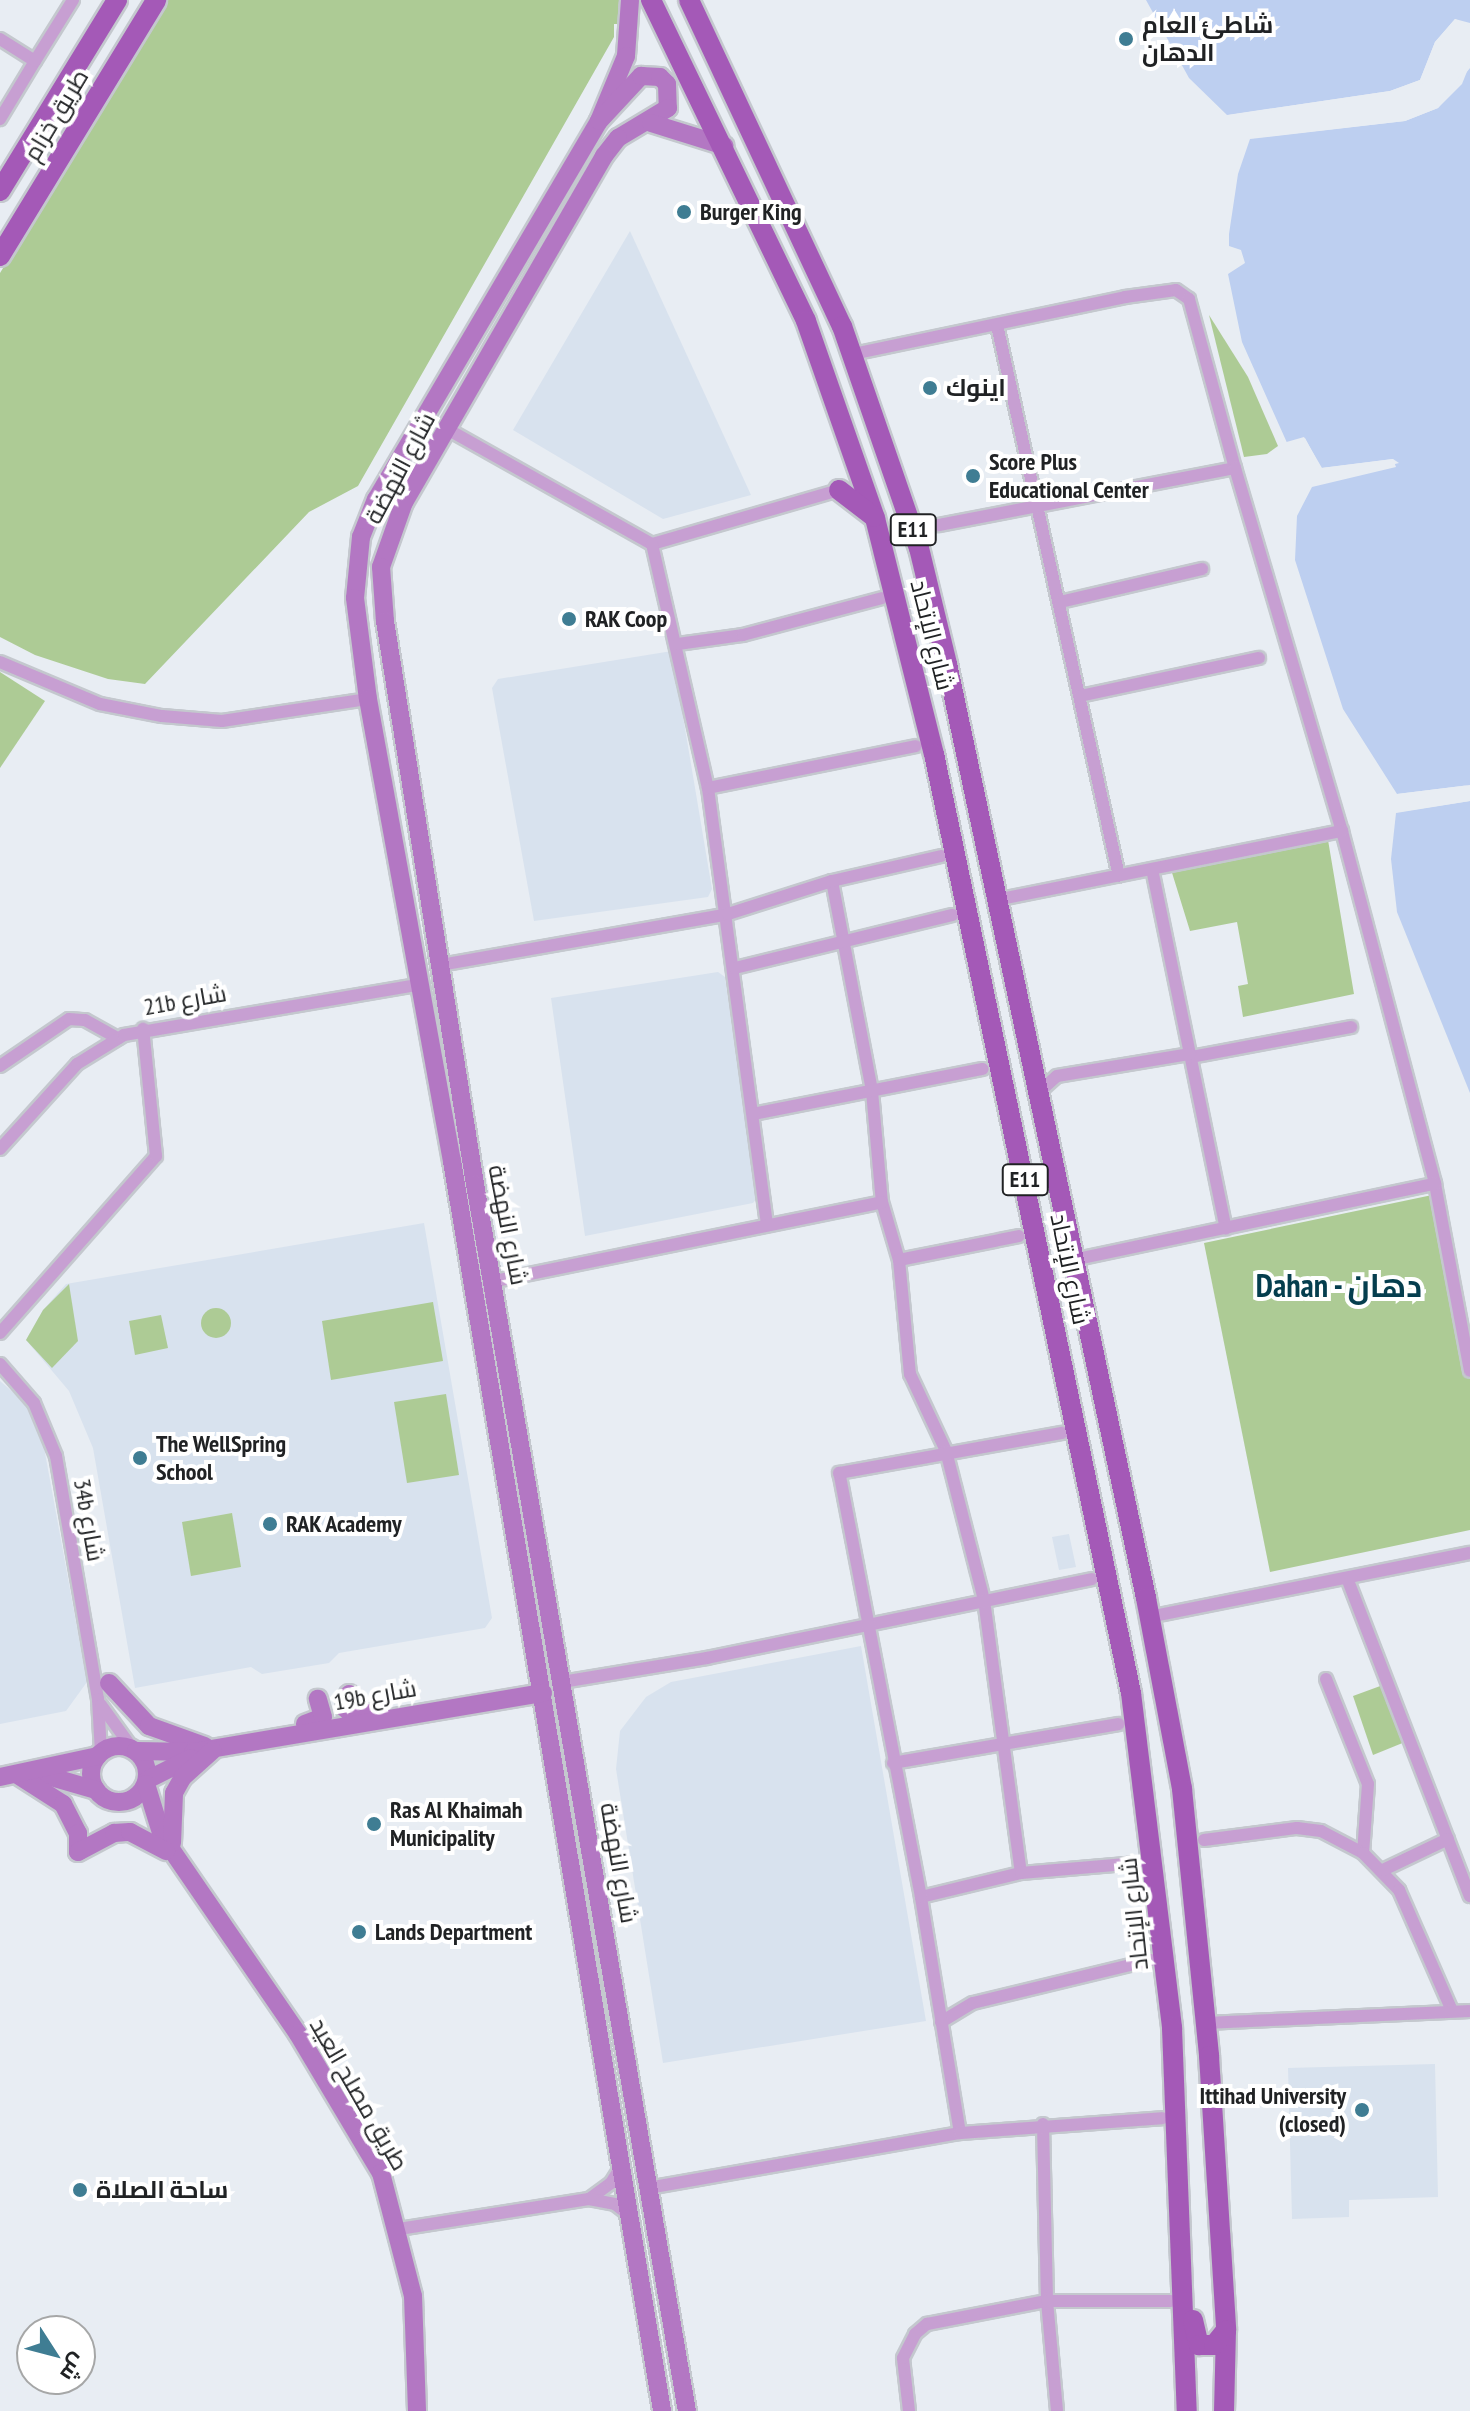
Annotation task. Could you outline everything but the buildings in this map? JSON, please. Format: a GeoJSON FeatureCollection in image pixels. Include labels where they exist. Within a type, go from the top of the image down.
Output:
{"type":"FeatureCollection","features":[{"type":"Feature","properties":{"kind":"main road","name":"طريق خزام"},"geometry":{"type":"LineString","coordinates":[[0,192],[117,0]]}},
{"type":"Feature","properties":{"kind":"main road","name":"طريق خزام"},"geometry":{"type":"LineString","coordinates":[[0,254],[156,0]]}},
{"type":"Feature","properties":{"kind":"main road"},"geometry":{"type":"LineString","coordinates":[[599,121],[626,56],[630,0]]}},
{"type":"Feature","properties":{"kind":"main road","name":"شارع الإتحاد"},"geometry":{"type":"LineString","coordinates":[[651,0],[725,146],[806,321],[875,518],[914,662],[1131,1693],[1172,2028],[1185,2268],[1187,2411]]}},
{"type":"Feature","properties":{"kind":"main road","name":"شارع الإتحاد"},"geometry":{"type":"LineString","coordinates":[[689,0],[853,354],[919,548],[1038,1093],[1149,1617],[1182,1789],[1206,2023],[1226,2330],[1224,2411]]}},
{"type":"Feature","properties":{"kind":"main road"},"geometry":{"type":"LineString","coordinates":[[599,121],[632,81],[651,74],[660,77],[671,94],[668,108],[651,123]]}},
{"type":"Feature","properties":{"kind":"main road","name":"شارع النهضة"},"geometry":{"type":"LineString","coordinates":[[599,121],[376,499],[361,537],[355,598],[368,699],[422,984],[662,2411]]}},
{"type":"Feature","properties":{"kind":"main road"},"geometry":{"type":"LineString","coordinates":[[651,123],[725,146]]}},
{"type":"Feature","properties":{"kind":"main road","name":"شارع النهضة"},"geometry":{"type":"LineString","coordinates":[[651,123],[618,138],[604,156],[404,502],[381,567],[387,635],[475,1184],[495,1281],[687,2411]]}},
{"type":"Feature","properties":{"kind":"main road"},"geometry":{"type":"LineString","coordinates":[[0,192],[10,188],[19,200],[0,254]]}},
{"type":"Feature","properties":{"kind":"main road"},"geometry":{"type":"LineString","coordinates":[[839,490],[875,518]]}},
{"type":"Feature","properties":{"kind":"main road"},"geometry":{"type":"LineString","coordinates":[[950,831],[964,818],[982,836]]}},
{"type":"Feature","properties":{"kind":"main road"},"geometry":{"type":"LineString","coordinates":[[954,922],[965,897]]}},
{"type":"Feature","properties":{"kind":"main road"},"geometry":{"type":"LineString","coordinates":[[448,1136],[457,1130],[463,1133],[475,1184]]}},
{"type":"Feature","properties":{"kind":"main road"},"geometry":{"type":"LineString","coordinates":[[109,1683],[149,1726],[181,1741],[216,1748]]}},
{"type":"Feature","properties":{"kind":"main road","name":"19b شارع"},"geometry":{"type":"LineString","coordinates":[[134,1750],[173,1755],[543,1693]]}},
{"type":"Feature","properties":{"kind":"main road"},"geometry":{"type":"LineString","coordinates":[[349,1694],[345,1708],[359,1715],[469,1695],[481,1701]]}},
{"type":"Feature","properties":{"kind":"main road"},"geometry":{"type":"LineString","coordinates":[[245,1741],[263,1732],[317,1722],[325,1711],[318,1699]]}},
{"type":"Feature","properties":{"kind":"main road"},"geometry":{"type":"LineString","coordinates":[[119,1745],[134,1750],[146,1763],[146,1782],[136,1797],[120,1802],[96,1790],[16,1774],[99,1754],[119,1745]]}},
{"type":"Feature","properties":{"kind":"main road"},"geometry":{"type":"LineString","coordinates":[[178,1861],[168,1825],[174,1793],[183,1777],[216,1748]]}},
{"type":"Feature","properties":{"kind":"main road","name":"19b شارع"},"geometry":{"type":"LineString","coordinates":[[146,1782],[216,1748]]}},
{"type":"Feature","properties":{"kind":"main road"},"geometry":{"type":"LineString","coordinates":[[96,1790],[91,1768],[99,1754]]}},
{"type":"Feature","properties":{"kind":"main road"},"geometry":{"type":"LineString","coordinates":[[16,1774],[63,1804],[78,1833],[78,1852],[114,1833],[130,1832],[148,1838],[178,1861]]}},
{"type":"Feature","properties":{"kind":"main road","name":"طريق مصلح العيد"},"geometry":{"type":"LineString","coordinates":[[146,1782],[162,1836],[308,2049],[381,2173],[399,2229],[413,2296],[417,2411]]}},
{"type":"Feature","properties":{"kind":"main road","name":"طريق مصلح العيد"},"geometry":{"type":"LineString","coordinates":[[120,1802],[162,1836]]}},
{"type":"Feature","properties":{"kind":"main road"},"geometry":{"type":"LineString","coordinates":[[581,1928],[596,1951],[610,1949]]}},
{"type":"Feature","properties":{"kind":"main road"},"geometry":{"type":"LineString","coordinates":[[1185,2268],[1199,2345],[1214,2345],[1226,2330]]}},
{"type":"Feature","properties":{"kind":"street"},"geometry":{"type":"LineString","coordinates":[[0,119],[73,0]]}},
{"type":"Feature","properties":{"kind":"street"},"geometry":{"type":"LineString","coordinates":[[0,39],[35,61]]}},
{"type":"Feature","properties":{"kind":"street"},"geometry":{"type":"LineString","coordinates":[[853,354],[1125,297],[1183,293],[1191,304],[1235,468],[1342,831],[1435,1184],[1470,1371]]}},
{"type":"Feature","properties":{"kind":"street"},"geometry":{"type":"LineString","coordinates":[[997,325],[1119,876]]}},
{"type":"Feature","properties":{"kind":"street"},"geometry":{"type":"LineString","coordinates":[[447,429],[652,544],[839,490]]}},
{"type":"Feature","properties":{"kind":"street"},"geometry":{"type":"LineString","coordinates":[[938,525],[1235,468]]}},
{"type":"Feature","properties":{"kind":"street"},"geometry":{"type":"LineString","coordinates":[[652,544],[678,644],[708,788],[728,914],[767,1224]]}},
{"type":"Feature","properties":{"kind":"street"},"geometry":{"type":"LineString","coordinates":[[1060,602],[1202,569]]}},
{"type":"Feature","properties":{"kind":"street"},"geometry":{"type":"LineString","coordinates":[[678,644],[743,635],[882,598]]}},
{"type":"Feature","properties":{"kind":"street"},"geometry":{"type":"LineString","coordinates":[[1080,696],[1259,658]]}},
{"type":"Feature","properties":{"kind":"street"},"geometry":{"type":"LineString","coordinates":[[0,662],[100,704],[162,716],[222,721],[368,699]]}},
{"type":"Feature","properties":{"kind":"street"},"geometry":{"type":"LineString","coordinates":[[708,788],[916,746]]}},
{"type":"Feature","properties":{"kind":"street"},"geometry":{"type":"LineString","coordinates":[[996,900],[1342,831]]}},
{"type":"Feature","properties":{"kind":"street"},"geometry":{"type":"LineString","coordinates":[[440,965],[728,914],[832,881],[941,856]]}},
{"type":"Feature","properties":{"kind":"street"},"geometry":{"type":"LineString","coordinates":[[1152,869],[1226,1228]]}},
{"type":"Feature","properties":{"kind":"street"},"geometry":{"type":"LineString","coordinates":[[832,881],[872,1091],[882,1202],[899,1260],[910,1374],[946,1451],[984,1600],[1006,1740],[1021,1873]]}},
{"type":"Feature","properties":{"kind":"street"},"geometry":{"type":"LineString","coordinates":[[735,968],[843,939],[954,922]]}},
{"type":"Feature","properties":{"kind":"street","name":"21b شارع"},"geometry":{"type":"LineString","coordinates":[[0,1149],[77,1064],[118,1038],[143,1029],[422,984]]}},
{"type":"Feature","properties":{"kind":"street"},"geometry":{"type":"LineString","coordinates":[[0,1066],[69,1019],[85,1020],[118,1038]]}},
{"type":"Feature","properties":{"kind":"street"},"geometry":{"type":"LineString","coordinates":[[1038,1093],[1057,1076],[1351,1027]]}},
{"type":"Feature","properties":{"kind":"street"},"geometry":{"type":"LineString","coordinates":[[0,1333],[156,1156],[143,1029]]}},
{"type":"Feature","properties":{"kind":"street"},"geometry":{"type":"LineString","coordinates":[[753,1114],[983,1069]]}},
{"type":"Feature","properties":{"kind":"street"},"geometry":{"type":"LineString","coordinates":[[1073,1260],[1435,1184]]}},
{"type":"Feature","properties":{"kind":"street"},"geometry":{"type":"LineString","coordinates":[[495,1281],[882,1202]]}},
{"type":"Feature","properties":{"kind":"street"},"geometry":{"type":"LineString","coordinates":[[899,1260],[1019,1236]]}},
{"type":"Feature","properties":{"kind":"street","name":"34b شارع"},"geometry":{"type":"LineString","coordinates":[[0,1364],[34,1403],[56,1456],[98,1699],[99,1754]]}},
{"type":"Feature","properties":{"kind":"street"},"geometry":{"type":"LineString","coordinates":[[960,2133],[921,1897],[865,1626],[839,1473],[946,1451],[1062,1433]]}},
{"type":"Feature","properties":{"kind":"street"},"geometry":{"type":"LineString","coordinates":[[1149,1617],[1470,1553]]}},
{"type":"Feature","properties":{"kind":"street"},"geometry":{"type":"LineString","coordinates":[[1347,1578],[1470,1896]]}},
{"type":"Feature","properties":{"kind":"street"},"geometry":{"type":"LineString","coordinates":[[562,1682],[865,1626],[1092,1579]]}},
{"type":"Feature","properties":{"kind":"street"},"geometry":{"type":"LineString","coordinates":[[1326,1679],[1368,1784],[1363,1853]]}},
{"type":"Feature","properties":{"kind":"street","name":"34b شارع"},"geometry":{"type":"LineString","coordinates":[[98,1699],[134,1750]]}},
{"type":"Feature","properties":{"kind":"street"},"geometry":{"type":"LineString","coordinates":[[893,1763],[1006,1740],[1119,1724]]}},
{"type":"Feature","properties":{"kind":"street"},"geometry":{"type":"LineString","coordinates":[[1204,1840],[1297,1828],[1321,1831],[1363,1853],[1383,1870],[1399,1890],[1452,2011]]}},
{"type":"Feature","properties":{"kind":"street"},"geometry":{"type":"LineString","coordinates":[[1383,1870],[1448,1839]]}},
{"type":"Feature","properties":{"kind":"street"},"geometry":{"type":"LineString","coordinates":[[921,1897],[1021,1873],[1138,1863]]}},
{"type":"Feature","properties":{"kind":"street"},"geometry":{"type":"LineString","coordinates":[[941,2022],[973,2003],[1151,1960]]}},
{"type":"Feature","properties":{"kind":"street"},"geometry":{"type":"LineString","coordinates":[[1206,2023],[1470,2011]]}},
{"type":"Feature","properties":{"kind":"street"},"geometry":{"type":"LineString","coordinates":[[648,2188],[960,2133],[1043,2124],[1162,2118]]}},
{"type":"Feature","properties":{"kind":"street"},"geometry":{"type":"LineString","coordinates":[[1043,2124],[1047,2301],[1057,2411]]}},
{"type":"Feature","properties":{"kind":"street"},"geometry":{"type":"LineString","coordinates":[[589,2199],[611,2183],[621,2167]]}},
{"type":"Feature","properties":{"kind":"street"},"geometry":{"type":"LineString","coordinates":[[399,2229],[589,2199],[615,2204],[630,2215]]}},
{"type":"Feature","properties":{"kind":"street"},"geometry":{"type":"LineString","coordinates":[[909,2411],[903,2358],[915,2334],[945,2318],[1047,2301],[1171,2301]]}},
{"type":"Feature","properties":{"kind":"shaded area"},"geometry":{"type":"Polygon","coordinates":[[[630,231],[751,495],[663,519],[513,430],[630,231]]]}},
{"type":"Feature","properties":{"kind":"shaded area"},"geometry":{"type":"Polygon","coordinates":[[[672,651],[712,889],[708,897],[534,921],[492,688],[498,679],[672,651]]]}},
{"type":"Feature","properties":{"kind":"shaded area"},"geometry":{"type":"Polygon","coordinates":[[[718,972],[725,977],[757,1198],[753,1203],[585,1236],[551,998],[718,972]]]}},
{"type":"Feature","properties":{"kind":"shaded area"},"geometry":{"type":"Polygon","coordinates":[[[424,1223],[492,1618],[485,1628],[339,1653],[329,1663],[262,1674],[251,1667],[135,1688],[93,1448],[69,1391],[26,1340],[43,1310],[66,1284],[424,1223]]]}},
{"type":"Feature","properties":{"kind":"shaded area"},"geometry":{"type":"Polygon","coordinates":[[[0,1381],[22,1400],[41,1431],[87,1682],[66,1711],[0,1724],[0,1381]]]}},
{"type":"Feature","properties":{"kind":"shaded area"},"geometry":{"type":"Polygon","coordinates":[[[1069,1534],[1076,1567],[1059,1570],[1052,1537],[1069,1534]]]}},
{"type":"Feature","properties":{"kind":"shaded area"},"geometry":{"type":"Polygon","coordinates":[[[861,1646],[926,2021],[663,2063],[616,1769],[620,1731],[646,1697],[671,1682],[861,1646]]]}},
{"type":"Feature","properties":{"kind":"shaded area","name":"Ittihad University (closed)"},"geometry":{"type":"Polygon","coordinates":[[[1435,2064],[1438,2197],[1349,2200],[1349,2217],[1292,2219],[1288,2068],[1435,2064]]]}},
{"type":"Feature","properties":{"kind":"green space"},"geometry":{"type":"Polygon","coordinates":[[[167,0],[621,0],[622,14],[621,24],[614,24],[614,37],[358,486],[309,512],[145,684],[108,679],[35,655],[0,637],[0,273],[167,0]]]}},
{"type":"Feature","properties":{"kind":"green space"},"geometry":{"type":"Polygon","coordinates":[[[1209,315],[1248,377],[1278,446],[1267,454],[1244,457],[1209,315]]]}},
{"type":"Feature","properties":{"kind":"green space"},"geometry":{"type":"Polygon","coordinates":[[[0,672],[45,701],[0,768],[0,672]]]}},
{"type":"Feature","properties":{"kind":"green space"},"geometry":{"type":"Polygon","coordinates":[[[1328,840],[1354,994],[1243,1017],[1238,986],[1248,984],[1237,922],[1190,931],[1169,863],[1328,840]]]}},
{"type":"Feature","properties":{"kind":"green space"},"geometry":{"type":"Polygon","coordinates":[[[1437,1194],[1470,1352],[1470,1530],[1270,1572],[1204,1243],[1437,1194]]]}},
{"type":"Feature","properties":{"kind":"green space"},"geometry":{"type":"Polygon","coordinates":[[[69,1284],[78,1341],[52,1368],[26,1340],[43,1310],[69,1284]]]}},
{"type":"Feature","properties":{"kind":"green space"},"geometry":{"type":"Polygon","coordinates":[[[433,1302],[443,1361],[331,1380],[322,1321],[433,1302]]]}},
{"type":"Feature","properties":{"kind":"green space"},"geometry":{"type":"Polygon","coordinates":[[[216,1308],[227,1312],[231,1323],[227,1334],[216,1338],[205,1334],[201,1323],[205,1312],[216,1308]]]}},
{"type":"Feature","properties":{"kind":"green space"},"geometry":{"type":"Polygon","coordinates":[[[161,1315],[168,1348],[135,1355],[129,1321],[161,1315]]]}},
{"type":"Feature","properties":{"kind":"green space"},"geometry":{"type":"Polygon","coordinates":[[[446,1394],[459,1475],[407,1483],[394,1402],[446,1394]]]}},
{"type":"Feature","properties":{"kind":"green space"},"geometry":{"type":"Polygon","coordinates":[[[232,1513],[241,1567],[191,1576],[182,1522],[232,1513]]]}},
{"type":"Feature","properties":{"kind":"green space"},"geometry":{"type":"Polygon","coordinates":[[[1383,1685],[1405,1742],[1373,1755],[1353,1696],[1383,1685]]]}},
{"type":"Feature","properties":{"kind":"water"},"geometry":{"type":"Polygon","coordinates":[[[1146,0],[1470,0],[1470,23],[1455,19],[1435,42],[1420,80],[1390,91],[1227,115],[1189,78],[1146,0]]]}},
{"type":"Feature","properties":{"kind":"water"},"geometry":{"type":"Polygon","coordinates":[[[1470,68],[1470,785],[1397,794],[1343,709],[1295,560],[1297,516],[1312,487],[1396,467],[1393,459],[1321,468],[1305,438],[1288,445],[1242,342],[1228,274],[1245,263],[1241,250],[1229,246],[1229,234],[1238,174],[1250,139],[1405,121],[1438,108],[1470,68]]]}},
{"type":"Feature","properties":{"kind":"water"},"geometry":{"type":"Polygon","coordinates":[[[1470,801],[1470,1093],[1397,912],[1391,859],[1396,813],[1470,801]]]}},
{"type":"Feature","properties":{"kind":"pier"},"geometry":{"type":"Polygon","coordinates":[[[1455,19],[1470,27],[1456,23],[1439,44],[1422,84],[1345,103],[1222,116],[1390,91],[1420,80],[1435,42],[1455,19]]]}},
{"type":"Feature","properties":{"kind":"pier"},"geometry":{"type":"Polygon","coordinates":[[[1470,64],[1462,84],[1438,108],[1405,121],[1246,139],[1404,118],[1436,105],[1470,64]]]}},
{"type":"Feature","properties":{"kind":"pier"},"geometry":{"type":"Polygon","coordinates":[[[1304,437],[1322,468],[1393,459],[1399,463],[1308,486],[1393,464],[1320,472],[1303,442],[1288,449],[1283,443],[1304,437]]]}},
{"type":"Feature","properties":{"kind":"pier"},"geometry":{"type":"Polygon","coordinates":[[[1470,785],[1397,798],[1392,794],[1397,794],[1470,785]]]}},
{"type":"Feature","properties":{"kind":"pier"},"geometry":{"type":"Polygon","coordinates":[[[1470,797],[1470,801],[1392,813],[1395,809],[1470,797]]]}},
{"type":"Feature","properties":{"kind":"place","name":"شاطئ العام الدهان"},"geometry":{"type":"Point","coordinates":[1126,39]}},
{"type":"Feature","properties":{"kind":"place","name":"Burger King"},"geometry":{"type":"Point","coordinates":[684,212]}},
{"type":"Feature","properties":{"kind":"place","name":"اينوك"},"geometry":{"type":"Point","coordinates":[930,388]}},
{"type":"Feature","properties":{"kind":"place","name":"Score Plus Educational Center"},"geometry":{"type":"Point","coordinates":[973,476]}},
{"type":"Feature","properties":{"kind":"place","name":"RAK Coop"},"geometry":{"type":"Point","coordinates":[569,619]}},
{"type":"Feature","properties":{"kind":"place","name":"The WellSpring School"},"geometry":{"type":"Point","coordinates":[140,1458]}},
{"type":"Feature","properties":{"kind":"place","name":"RAK Academy"},"geometry":{"type":"Point","coordinates":[270,1524]}},
{"type":"Feature","properties":{"kind":"place","name":"Ras Al Khaimah Municipality"},"geometry":{"type":"Point","coordinates":[374,1824]}},
{"type":"Feature","properties":{"kind":"place","name":"Lands Department"},"geometry":{"type":"Point","coordinates":[359,1932]}},
{"type":"Feature","properties":{"kind":"place","name":"Ittihad University (closed)"},"geometry":{"type":"Point","coordinates":[1362,2110]}},
{"type":"Feature","properties":{"kind":"place","name":"ساحة الصلاة"},"geometry":{"type":"Point","coordinates":[80,2190]}},
{"type":"Feature","properties":{"kind":"district","name":"Dahan - دهان"},"geometry":{"type":"Point","coordinates":[1339,1285]}}]}
